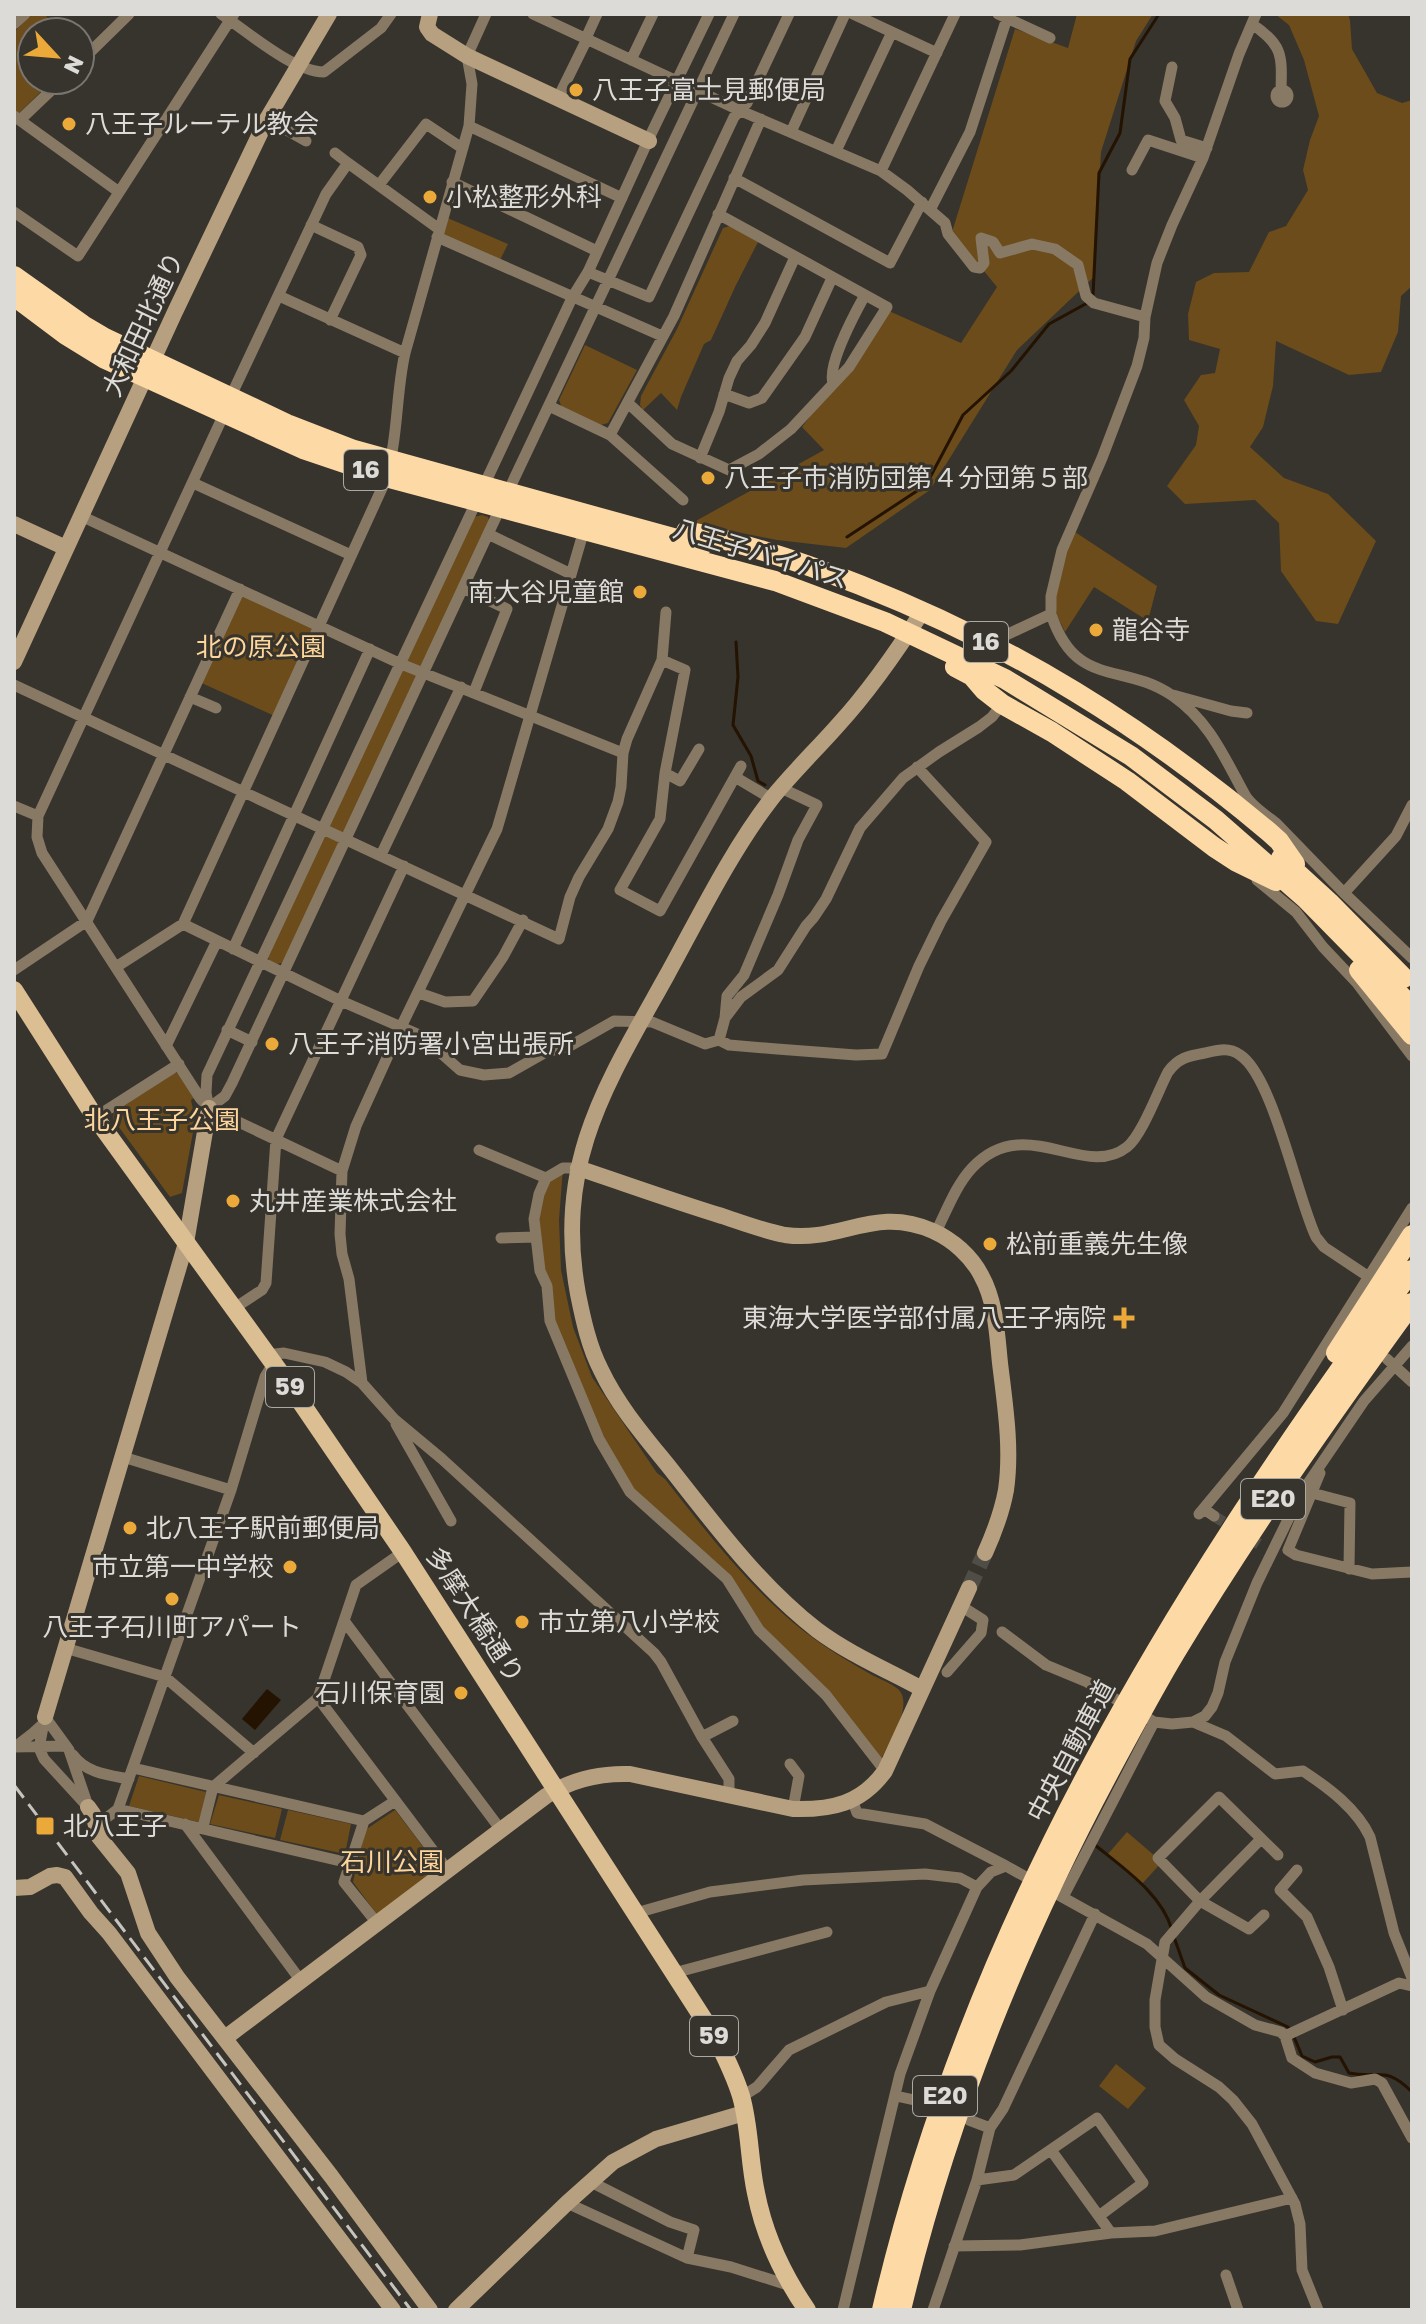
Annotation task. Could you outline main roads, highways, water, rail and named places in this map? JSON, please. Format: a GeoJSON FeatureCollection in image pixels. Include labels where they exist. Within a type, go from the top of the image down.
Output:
{"type":"FeatureCollection","features":[{"type":"Feature","properties":{"kind":"highway","name":"16"},"geometry":{"type":"LineString","coordinates":[[14,264],[41,285],[56,307]]}},
{"type":"Feature","properties":{"kind":"highway","name":"八王子バイパス"},"geometry":{"type":"LineString","coordinates":[[14,276],[149,369]]}},
{"type":"Feature","properties":{"kind":"highway","name":"八王子バイパス"},"geometry":{"type":"LineString","coordinates":[[14,296],[84,346],[149,369],[227,406],[292,444],[505,500],[584,530],[815,588]]}},
{"type":"Feature","properties":{"kind":"highway","name":"16"},"geometry":{"type":"LineString","coordinates":[[14,308],[51,333],[84,346]]}},
{"type":"Feature","properties":{"kind":"highway","name":"八王子バイパス"},"geometry":{"type":"LineString","coordinates":[[505,500],[603,518],[751,560],[897,628],[1008,674],[1109,726],[1176,772],[1244,826],[1306,890],[1412,987]]}},
{"type":"Feature","properties":{"kind":"highway","name":"16"},"geometry":{"type":"LineString","coordinates":[[603,518],[689,531],[814,567],[989,643],[1061,682],[1139,731],[1273,828],[1306,890]]}},
{"type":"Feature","properties":{"kind":"highway"},"geometry":{"type":"LineString","coordinates":[[584,530],[690,568],[788,598],[902,643],[972,676],[1002,704],[1115,773],[1237,862],[1306,890]]}},
{"type":"Feature","properties":{"kind":"highway","name":"八王子バイパス"},"geometry":{"type":"LineString","coordinates":[[1008,674],[1166,781],[1306,890],[1333,943],[1412,1007]]}},
{"type":"Feature","properties":{"kind":"highway"},"geometry":{"type":"LineString","coordinates":[[1166,781],[1175,795],[1227,845],[1237,862]]}},
{"type":"Feature","properties":{"kind":"highway"},"geometry":{"type":"LineString","coordinates":[[1333,943],[1412,1035]]}},
{"type":"Feature","properties":{"kind":"highway"},"geometry":{"type":"LineString","coordinates":[[1153,1653],[1191,1573],[1412,1235]]}},
{"type":"Feature","properties":{"kind":"highway","name":"中央自動車道"},"geometry":{"type":"LineString","coordinates":[[1143,1707],[1153,1653],[1250,1498],[1412,1270]]}},
{"type":"Feature","properties":{"kind":"highway","name":"中央自動車道"},"geometry":{"type":"LineString","coordinates":[[901,2310],[940,2167],[965,2094],[1000,1999],[1045,1895],[1143,1707],[1180,1645],[1267,1508],[1412,1303]]}},
{"type":"Feature","properties":{"kind":"highway","name":"中央自動車道"},"geometry":{"type":"LineString","coordinates":[[882,2310],[898,2244],[951,2075],[985,1988],[1045,1895]]}},
{"type":"Feature","properties":{"kind":"main road","name":"多摩大橋通り"},"geometry":{"type":"LineString","coordinates":[[14,990],[96,1117],[403,1552],[717,2040],[743,2105],[756,2194],[771,2243],[791,2286],[807,2310]]}},
{"type":"Feature","properties":{"kind":"waterway"},"geometry":{"type":"LineString","coordinates":[[1093,295],[1099,173],[1120,133],[1130,59],[1159,14]]}},
{"type":"Feature","properties":{"kind":"waterway"},"geometry":{"type":"LineString","coordinates":[[847,537],[926,485],[963,415],[1011,371],[1049,324],[1089,302]]}},
{"type":"Feature","properties":{"kind":"waterway"},"geometry":{"type":"LineString","coordinates":[[736,642],[738,677],[733,725],[751,756],[758,781],[765,785]]}},
{"type":"Feature","properties":{"kind":"waterway"},"geometry":{"type":"LineString","coordinates":[[1095,1845],[1151,1893],[1172,1930]]}},
{"type":"Feature","properties":{"kind":"waterway"},"geometry":{"type":"LineString","coordinates":[[1174,1937],[1185,1968],[1219,1995],[1290,2030]]}},
{"type":"Feature","properties":{"kind":"waterway"},"geometry":{"type":"LineString","coordinates":[[1294,2037],[1302,2056],[1315,2062],[1340,2057],[1349,2073],[1395,2078],[1412,2092]]}},
{"type":"Feature","properties":{"kind":"tunnel"},"geometry":{"type":"LineString","coordinates":[[1214,1516],[1259,1544]]}},
{"type":"Feature","properties":{"kind":"tunnel"},"geometry":{"type":"LineString","coordinates":[[969,1588],[985,1553]]}},
{"type":"Feature","properties":{"kind":"railway"},"geometry":{"type":"LineString","coordinates":[[14,1785],[411,2310]]}},
{"type":"Feature","properties":{"kind":"place","name":"八王子富士見郵便局"},"geometry":{"type":"Point","coordinates":[576,90]}},
{"type":"Feature","properties":{"kind":"place","name":"八王子ルーテル教会"},"geometry":{"type":"Point","coordinates":[69,124]}},
{"type":"Feature","properties":{"kind":"place","name":"小松整形外科"},"geometry":{"type":"Point","coordinates":[430,197]}},
{"type":"Feature","properties":{"kind":"place","name":"八王子市消防団第４分団第５部"},"geometry":{"type":"Point","coordinates":[708,478]}},
{"type":"Feature","properties":{"kind":"place","name":"南大谷児童館"},"geometry":{"type":"Point","coordinates":[640,592]}},
{"type":"Feature","properties":{"kind":"place","name":"龍谷寺"},"geometry":{"type":"Point","coordinates":[1096,630]}},
{"type":"Feature","properties":{"kind":"place","name":"八王子消防署小宮出張所"},"geometry":{"type":"Point","coordinates":[272,1044]}},
{"type":"Feature","properties":{"kind":"place","name":"丸井産業株式会社"},"geometry":{"type":"Point","coordinates":[233,1201]}},
{"type":"Feature","properties":{"kind":"place","name":"松前重義先生像"},"geometry":{"type":"Point","coordinates":[990,1244]}},
{"type":"Feature","properties":{"kind":"place","name":"東海大学医学部付属八王子病院"},"geometry":{"type":"Point","coordinates":[1124,1318]}},
{"type":"Feature","properties":{"kind":"place","name":"北八王子駅前郵便局"},"geometry":{"type":"Point","coordinates":[130,1528]}},
{"type":"Feature","properties":{"kind":"place","name":"市立第一中学校"},"geometry":{"type":"Point","coordinates":[290,1567]}},
{"type":"Feature","properties":{"kind":"place","name":"八王子石川町アパート"},"geometry":{"type":"Point","coordinates":[172,1599]}},
{"type":"Feature","properties":{"kind":"place","name":"市立第八小学校"},"geometry":{"type":"Point","coordinates":[522,1622]}},
{"type":"Feature","properties":{"kind":"place","name":"石川保育園"},"geometry":{"type":"Point","coordinates":[461,1693]}},
{"type":"Feature","properties":{"kind":"place","name":"北八王子"},"geometry":{"type":"Point","coordinates":[45,1826]}},
{"type":"Feature","properties":{"kind":"park label","name":"北の原公園"},"geometry":{"type":"Point","coordinates":[261,647]}},
{"type":"Feature","properties":{"kind":"park label","name":"北八王子公園"},"geometry":{"type":"Point","coordinates":[162,1120]}},
{"type":"Feature","properties":{"kind":"park label","name":"石川公園"},"geometry":{"type":"Point","coordinates":[392,1862]}}]}
